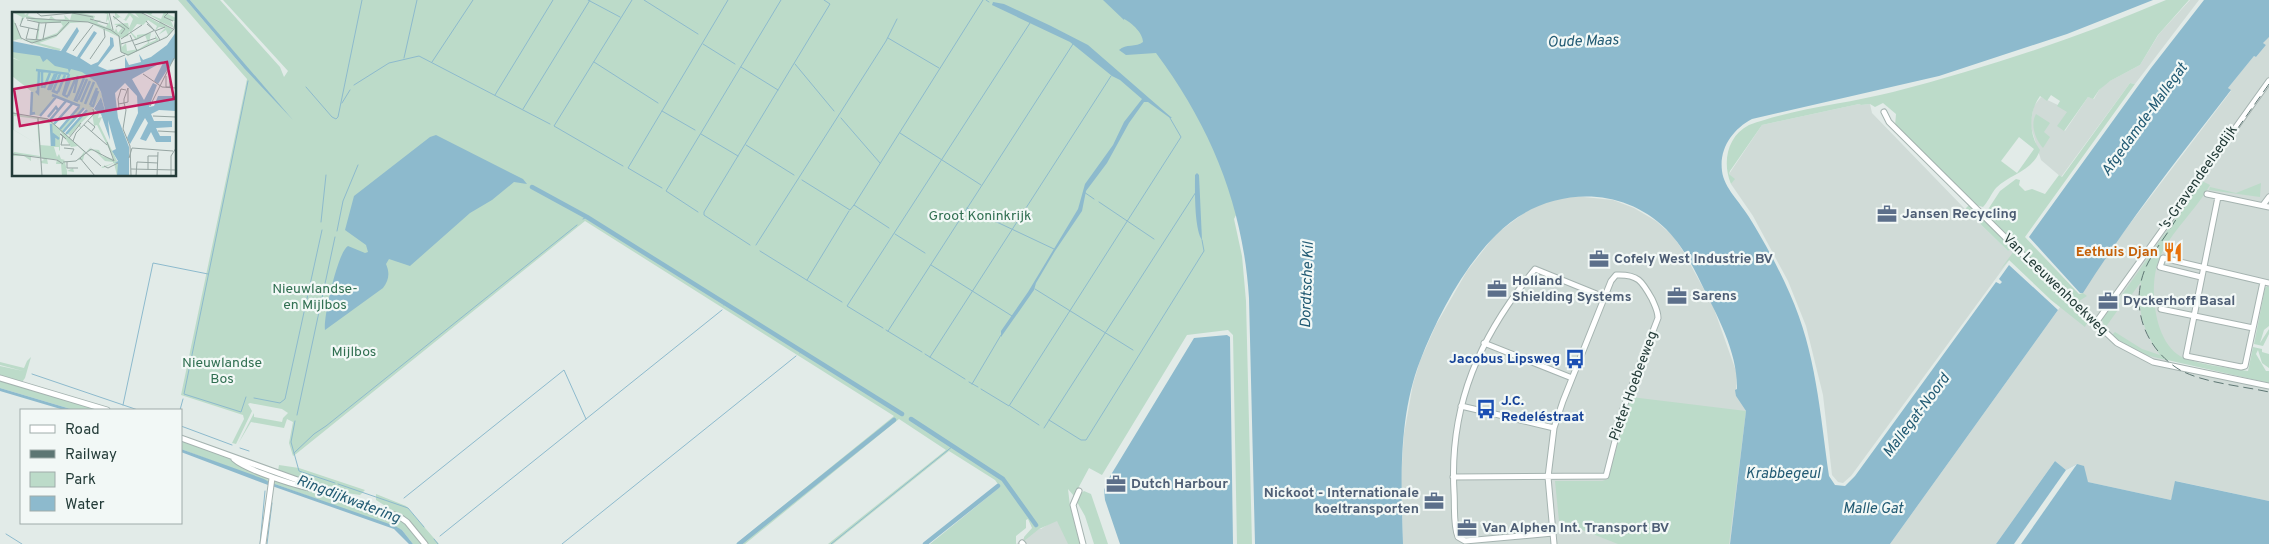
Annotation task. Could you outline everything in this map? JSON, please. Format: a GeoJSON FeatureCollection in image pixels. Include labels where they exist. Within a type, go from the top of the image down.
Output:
{"type":"FeatureCollection","features":[{"type":"Feature","properties":{"kind":"street","name":"'s-Gravendeelsedijk"},"geometry":{"type":"LineString","coordinates":[[2095,324],[2269,81]]}},
{"type":"Feature","properties":{"kind":"street","name":"Van Leeuwenhoekweg"},"geometry":{"type":"LineString","coordinates":[[1884,112],[1889,122],[1942,175],[2095,324],[2128,351],[2153,362],[2269,386]]}},
{"type":"Feature","properties":{"kind":"street"},"geometry":{"type":"LineString","coordinates":[[2207,194],[2266,206],[2269,197]]}},
{"type":"Feature","properties":{"kind":"street"},"geometry":{"type":"LineString","coordinates":[[2218,197],[2186,356],[2245,366],[2263,282]]}},
{"type":"Feature","properties":{"kind":"street"},"geometry":{"type":"LineString","coordinates":[[2201,277],[2160,267],[2163,258],[2269,283]]}},
{"type":"Feature","properties":{"kind":"street"},"geometry":{"type":"LineString","coordinates":[[1553,533],[1461,540],[1457,534],[1453,477],[1455,440],[1468,380],[1484,343],[1508,304],[1535,269],[1604,297],[1554,428],[1548,477],[1554,544]]}},
{"type":"Feature","properties":{"kind":"street","name":"Pieter Hoebeeweg"},"geometry":{"type":"LineString","coordinates":[[1548,477],[1606,476],[1623,409],[1658,318],[1657,310],[1643,282],[1626,274],[1616,275],[1604,297]]}},
{"type":"Feature","properties":{"kind":"street"},"geometry":{"type":"LineString","coordinates":[[2161,309],[2253,328]]}},
{"type":"Feature","properties":{"kind":"street"},"geometry":{"type":"LineString","coordinates":[[1484,343],[1572,378]]}},
{"type":"Feature","properties":{"kind":"street"},"geometry":{"type":"LineString","coordinates":[[0,378],[104,409]]}},
{"type":"Feature","properties":{"kind":"street"},"geometry":{"type":"LineString","coordinates":[[1461,406],[1554,428]]}},
{"type":"Feature","properties":{"kind":"street"},"geometry":{"type":"LineString","coordinates":[[182,438],[403,519],[425,544]]}},
{"type":"Feature","properties":{"kind":"street"},"geometry":{"type":"LineString","coordinates":[[232,457],[240,464],[272,478],[321,489]]}},
{"type":"Feature","properties":{"kind":"street"},"geometry":{"type":"LineString","coordinates":[[1453,477],[1548,477]]}},
{"type":"Feature","properties":{"kind":"street"},"geometry":{"type":"LineString","coordinates":[[264,544],[272,478]]}},
{"type":"Feature","properties":{"kind":"street"},"geometry":{"type":"LineString","coordinates":[[1079,491],[1073,505],[1083,544]]}},
{"type":"Feature","properties":{"kind":"shaded area"},"geometry":{"type":"Polygon","coordinates":[[[2190,0],[2199,0],[2135,84],[2130,83],[2061,177],[2041,160],[2030,124],[2034,106],[2041,97],[2060,106],[2080,96],[2059,126],[2065,131],[2088,97],[2094,99],[2106,83],[2140,65],[2159,34],[2190,0]]]}},
{"type":"Feature","properties":{"kind":"shaded area"},"geometry":{"type":"Polygon","coordinates":[[[2269,36],[2269,286],[2264,285],[2245,370],[2184,359],[2171,351],[2166,363],[2269,386],[2269,501],[2176,481],[2171,500],[2088,482],[2077,464],[2066,470],[2055,461],[1996,544],[1890,544],[2058,310],[2061,306],[2075,303],[2116,242],[2231,91],[2228,88],[2254,56],[2256,57],[2266,45],[2263,43],[2269,36]]]}},
{"type":"Feature","properties":{"kind":"shaded area"},"geometry":{"type":"Polygon","coordinates":[[[1859,104],[1870,104],[1872,113],[1964,208],[2008,251],[2012,248],[2016,251],[1851,476],[1843,483],[1838,482],[1832,475],[1823,395],[1806,326],[1788,281],[1753,216],[1731,184],[1734,179],[1729,174],[1762,125],[1859,104]]]}},
{"type":"Feature","properties":{"kind":"shaded area"},"geometry":{"type":"Polygon","coordinates":[[[1574,196],[1613,200],[1634,208],[1656,221],[1673,236],[1713,306],[1737,374],[1736,396],[1746,411],[1730,544],[1403,544],[1401,477],[1404,434],[1413,384],[1420,361],[1436,325],[1467,271],[1496,234],[1528,210],[1552,200],[1574,196]]]}},
{"type":"Feature","properties":{"kind":"shaded area"},"geometry":{"type":"Polygon","coordinates":[[[1062,515],[1082,544],[1016,544],[1037,528],[1041,529],[1062,515]]]}},
{"type":"Feature","properties":{"kind":"green space","name":"Groot Koninkrijk"},"geometry":{"type":"Polygon","coordinates":[[[178,0],[186,0],[243,67],[249,70],[190,0],[220,0],[280,67],[284,77],[288,71],[223,0],[1111,0],[1156,45],[1207,124],[1237,213],[1234,219],[1242,256],[1246,301],[1252,544],[1237,544],[1233,335],[1228,330],[1187,335],[1102,475],[1089,468],[1074,496],[1068,489],[1070,506],[1080,544],[1068,544],[1057,521],[1039,529],[1024,541],[1024,537],[1032,528],[1028,519],[1026,520],[1026,528],[1016,536],[1016,544],[930,544],[1000,487],[995,480],[949,451],[833,544],[828,544],[946,450],[899,419],[745,544],[736,544],[894,416],[585,221],[293,456],[289,443],[293,422],[287,419],[284,428],[251,422],[238,444],[254,413],[254,417],[282,422],[288,413],[282,409],[248,404],[252,411],[236,444],[232,443],[244,419],[243,415],[181,395],[247,79],[178,0]]]}},
{"type":"Feature","properties":{"kind":"green space"},"geometry":{"type":"Polygon","coordinates":[[[2166,0],[2189,0],[2158,35],[2140,65],[2110,81],[2099,90],[2093,99],[2088,97],[2064,131],[2057,126],[2067,112],[2057,106],[2060,101],[2051,95],[2047,101],[2040,96],[2036,102],[2031,123],[2033,137],[2040,150],[2037,157],[2027,168],[1996,188],[1983,207],[1976,205],[1895,126],[1896,114],[1883,103],[1875,107],[1870,104],[1859,104],[1762,125],[1730,171],[1729,174],[1735,179],[1731,184],[1727,167],[1728,151],[1736,136],[1749,125],[1784,114],[1893,92],[1963,73],[2031,51],[2166,0]],[[2019,137],[2001,161],[2017,173],[2034,149],[2019,137]]]}},
{"type":"Feature","properties":{"kind":"green space"},"geometry":{"type":"Polygon","coordinates":[[[2130,83],[2135,84],[2025,237],[2079,294],[2083,293],[2087,296],[2079,301],[2084,306],[2082,307],[1990,219],[1987,211],[2000,191],[2016,179],[2020,180],[2019,185],[2025,191],[2032,189],[2045,194],[2059,175],[2062,177],[2130,83]]]}},
{"type":"Feature","properties":{"kind":"green space"},"geometry":{"type":"Polygon","coordinates":[[[2036,114],[2050,123],[2044,132],[2050,137],[2043,148],[2034,131],[2033,122],[2036,114]]]}},
{"type":"Feature","properties":{"kind":"green space"},"geometry":{"type":"Polygon","coordinates":[[[2202,181],[2210,185],[2164,248],[2156,268],[2154,296],[2159,324],[2171,348],[2186,359],[2248,371],[2253,347],[2262,349],[2262,352],[2269,354],[2269,368],[2262,363],[2258,350],[2256,354],[2266,371],[2269,371],[2269,383],[2145,355],[2127,346],[2112,335],[2115,332],[2142,349],[2160,355],[2145,329],[2140,302],[2141,282],[2127,301],[2121,296],[2202,181]]]}},
{"type":"Feature","properties":{"kind":"green space"},"geometry":{"type":"Polygon","coordinates":[[[2261,183],[2260,197],[2209,190],[2210,187],[2236,193],[2261,183]]]}},
{"type":"Feature","properties":{"kind":"green space"},"geometry":{"type":"Polygon","coordinates":[[[1970,204],[2012,248],[2008,251],[1965,209],[1970,204]]]}},
{"type":"Feature","properties":{"kind":"green space"},"geometry":{"type":"Polygon","coordinates":[[[2014,251],[2087,323],[2085,327],[2051,300],[2009,260],[2000,270],[2014,251]]]}},
{"type":"Feature","properties":{"kind":"green space"},"geometry":{"type":"Polygon","coordinates":[[[2269,287],[2269,326],[2264,330],[2260,343],[2269,329],[2269,334],[2263,346],[2254,344],[2265,288],[2269,287]]]}},
{"type":"Feature","properties":{"kind":"green space"},"geometry":{"type":"Polygon","coordinates":[[[2115,302],[2120,303],[2120,307],[2105,328],[2102,320],[2115,302]]]}},
{"type":"Feature","properties":{"kind":"green space"},"geometry":{"type":"Polygon","coordinates":[[[31,357],[22,382],[0,375],[0,366],[23,371],[0,365],[0,362],[24,368],[31,357]]]}},
{"type":"Feature","properties":{"kind":"green space"},"geometry":{"type":"Polygon","coordinates":[[[0,380],[99,409],[71,409],[0,388],[0,380]]]}},
{"type":"Feature","properties":{"kind":"green space"},"geometry":{"type":"Polygon","coordinates":[[[1631,397],[1746,411],[1729,544],[1618,544],[1559,521],[1555,481],[1602,481],[1608,479],[1631,397]]]}},
{"type":"Feature","properties":{"kind":"green space"},"geometry":{"type":"Polygon","coordinates":[[[182,439],[230,457],[233,461],[266,476],[269,482],[182,449],[182,439]]]}},
{"type":"Feature","properties":{"kind":"green space"},"geometry":{"type":"Polygon","coordinates":[[[279,465],[299,468],[365,490],[360,495],[334,491],[278,471],[279,465]]]}},
{"type":"Feature","properties":{"kind":"green space"},"geometry":{"type":"Polygon","coordinates":[[[274,481],[327,493],[401,520],[423,544],[413,544],[402,530],[272,483],[274,481]]]}},
{"type":"Feature","properties":{"kind":"green space"},"geometry":{"type":"Polygon","coordinates":[[[1084,491],[1091,494],[1108,544],[1094,544],[1085,516],[1077,502],[1080,494],[1084,491]]]}},
{"type":"Feature","properties":{"kind":"green space"},"geometry":{"type":"Polygon","coordinates":[[[376,494],[406,506],[439,544],[427,544],[400,515],[376,500],[376,494]]]}},
{"type":"Feature","properties":{"kind":"water"},"geometry":{"type":"Polygon","coordinates":[[[186,0],[190,0],[293,120],[243,67],[186,0]]]}},
{"type":"Feature","properties":{"kind":"water"},"geometry":{"type":"Polygon","coordinates":[[[1103,0],[2153,0],[2067,34],[1939,76],[1752,119],[1733,134],[1725,147],[1722,163],[1723,177],[1776,264],[1799,316],[1816,383],[1829,476],[1835,485],[1845,486],[1855,476],[1996,282],[2000,284],[2002,282],[1999,279],[2009,265],[2058,310],[1890,544],[1730,544],[1746,411],[1736,396],[1734,362],[1720,321],[1690,262],[1677,241],[1666,229],[1647,214],[1626,203],[1603,198],[1580,197],[1557,200],[1535,208],[1515,219],[1496,235],[1462,278],[1434,327],[1413,383],[1404,428],[1402,451],[1403,544],[1255,544],[1249,298],[1246,264],[1240,231],[1221,168],[1193,109],[1156,53],[1126,55],[1119,50],[1140,44],[1143,42],[1143,39],[1134,26],[1124,20],[1103,0]]]}},
{"type":"Feature","properties":{"kind":"water","name":"Afgedamde-Mallegat"},"geometry":{"type":"Polygon","coordinates":[[[2204,0],[2269,0],[2269,37],[2263,43],[2266,45],[2256,57],[2254,56],[2228,88],[2231,90],[2136,215],[2083,293],[2080,293],[2029,237],[2151,68],[2204,0]]]}},
{"type":"Feature","properties":{"kind":"water"},"geometry":{"type":"Polygon","coordinates":[[[993,2],[1004,4],[1088,45],[1172,118],[1148,102],[1144,102],[1129,123],[1107,163],[1086,191],[1082,211],[1055,251],[1036,283],[1034,290],[1001,337],[1001,331],[1028,292],[1078,209],[1085,184],[1113,145],[1124,122],[1142,99],[1070,42],[992,5],[993,2]]]}},
{"type":"Feature","properties":{"kind":"water"},"geometry":{"type":"Polygon","coordinates":[[[436,135],[523,179],[527,184],[514,182],[492,200],[470,213],[410,266],[389,259],[386,264],[388,270],[387,282],[383,288],[325,330],[326,313],[332,285],[344,251],[348,246],[365,253],[368,252],[366,245],[345,230],[354,196],[430,137],[436,135]]]}},
{"type":"Feature","properties":{"kind":"water"},"geometry":{"type":"Polygon","coordinates":[[[1197,173],[1199,175],[1202,240],[1199,234],[1196,208],[1195,175],[1197,173]]]}},
{"type":"Feature","properties":{"kind":"water"},"geometry":{"type":"Polygon","coordinates":[[[1227,335],[1230,337],[1233,544],[1120,544],[1105,500],[1104,490],[1109,478],[1194,338],[1227,335]]]}},
{"type":"Feature","properties":{"kind":"water"},"geometry":{"type":"Polygon","coordinates":[[[0,388],[71,409],[61,409],[0,391],[0,388]]]}},
{"type":"Feature","properties":{"kind":"water"},"geometry":{"type":"Polygon","coordinates":[[[182,449],[264,479],[269,482],[268,485],[182,452],[182,449]]]}},
{"type":"Feature","properties":{"kind":"water"},"geometry":{"type":"Polygon","coordinates":[[[2055,461],[2066,470],[2077,464],[2084,466],[2088,482],[2171,500],[2175,481],[2269,501],[2269,544],[1996,544],[2055,461]]]}},
{"type":"Feature","properties":{"kind":"water"},"geometry":{"type":"Polygon","coordinates":[[[272,483],[395,526],[402,530],[413,544],[409,544],[394,529],[272,486],[272,483]]]}},
{"type":"Feature","properties":{"kind":"pier"},"geometry":{"type":"Polygon","coordinates":[[[2077,464],[2021,544],[2014,544],[2066,470],[2077,464]]]}},
{"type":"Feature","properties":{"kind":"waterway"},"geometry":{"type":"LineString","coordinates":[[306,87],[332,117],[336,119],[338,117],[362,0]]}},
{"type":"Feature","properties":{"kind":"waterway"},"geometry":{"type":"LineString","coordinates":[[404,58],[417,0]]}},
{"type":"Feature","properties":{"kind":"waterway"},"geometry":{"type":"LineString","coordinates":[[432,62],[473,0]]}},
{"type":"Feature","properties":{"kind":"waterway"},"geometry":{"type":"LineString","coordinates":[[495,95],[553,0]]}},
{"type":"Feature","properties":{"kind":"waterway"},"geometry":{"type":"LineString","coordinates":[[588,0],[620,17]]}},
{"type":"Feature","properties":{"kind":"waterway"},"geometry":{"type":"LineString","coordinates":[[523,109],[590,0]]}},
{"type":"Feature","properties":{"kind":"waterway"},"geometry":{"type":"LineString","coordinates":[[623,166],[554,126],[632,0]]}},
{"type":"Feature","properties":{"kind":"waterway"},"geometry":{"type":"LineString","coordinates":[[644,0],[698,34]]}},
{"type":"Feature","properties":{"kind":"waterway"},"geometry":{"type":"LineString","coordinates":[[662,188],[628,168],[728,0]]}},
{"type":"Feature","properties":{"kind":"waterway"},"geometry":{"type":"LineString","coordinates":[[698,212],[666,191],[781,0]]}},
{"type":"Feature","properties":{"kind":"waterway"},"geometry":{"type":"LineString","coordinates":[[750,245],[704,215],[704,212],[830,4],[824,0]]}},
{"type":"Feature","properties":{"kind":"waterway"},"geometry":{"type":"LineString","coordinates":[[854,205],[983,0]]}},
{"type":"Feature","properties":{"kind":"waterway"},"geometry":{"type":"LineString","coordinates":[[756,245],[886,41],[897,19]]}},
{"type":"Feature","properties":{"kind":"waterway"},"geometry":{"type":"LineString","coordinates":[[883,328],[847,306],[1030,23]]}},
{"type":"Feature","properties":{"kind":"waterway"},"geometry":{"type":"LineString","coordinates":[[888,38],[939,68]]}},
{"type":"Feature","properties":{"kind":"waterway"},"geometry":{"type":"LineString","coordinates":[[703,44],[735,64]]}},
{"type":"Feature","properties":{"kind":"waterway"},"geometry":{"type":"LineString","coordinates":[[888,331],[1073,44]]}},
{"type":"Feature","properties":{"kind":"waterway"},"geometry":{"type":"LineString","coordinates":[[354,85],[389,63],[419,56],[550,124]]}},
{"type":"Feature","properties":{"kind":"waterway"},"geometry":{"type":"LineString","coordinates":[[594,62],[658,103]]}},
{"type":"Feature","properties":{"kind":"waterway"},"geometry":{"type":"LineString","coordinates":[[795,64],[834,111]]}},
{"type":"Feature","properties":{"kind":"waterway"},"geometry":{"type":"LineString","coordinates":[[741,67],[778,90]]}},
{"type":"Feature","properties":{"kind":"waterway"},"geometry":{"type":"LineString","coordinates":[[930,357],[1111,76]]}},
{"type":"Feature","properties":{"kind":"waterway"},"geometry":{"type":"LineString","coordinates":[[246,397],[241,412],[184,394],[248,81]]}},
{"type":"Feature","properties":{"kind":"waterway"},"geometry":{"type":"LineString","coordinates":[[342,103],[350,90]]}},
{"type":"Feature","properties":{"kind":"waterway"},"geometry":{"type":"LineString","coordinates":[[662,111],[695,130]]}},
{"type":"Feature","properties":{"kind":"waterway"},"geometry":{"type":"LineString","coordinates":[[841,118],[880,163]]}},
{"type":"Feature","properties":{"kind":"waterway"},"geometry":{"type":"LineString","coordinates":[[981,389],[1009,406],[1181,137],[1170,118]]}},
{"type":"Feature","properties":{"kind":"waterway"},"geometry":{"type":"LineString","coordinates":[[900,133],[981,185]]}},
{"type":"Feature","properties":{"kind":"waterway"},"geometry":{"type":"LineString","coordinates":[[701,134],[738,156]]}},
{"type":"Feature","properties":{"kind":"waterway"},"geometry":{"type":"LineString","coordinates":[[746,145],[794,175]]}},
{"type":"Feature","properties":{"kind":"waterway"},"geometry":{"type":"LineString","coordinates":[[337,231],[343,201],[358,165]]}},
{"type":"Feature","properties":{"kind":"waterway"},"geometry":{"type":"LineString","coordinates":[[321,222],[326,175]]}},
{"type":"Feature","properties":{"kind":"waterway"},"geometry":{"type":"LineString","coordinates":[[802,180],[850,210],[854,205],[889,228]]}},
{"type":"Feature","properties":{"kind":"waterway"},"geometry":{"type":"LineString","coordinates":[[532,187],[587,217],[902,414]]}},
{"type":"Feature","properties":{"kind":"waterway"},"geometry":{"type":"LineString","coordinates":[[1084,192],[1094,199]]}},
{"type":"Feature","properties":{"kind":"waterway"},"geometry":{"type":"LineString","coordinates":[[1044,428],[1196,192]]}},
{"type":"Feature","properties":{"kind":"waterway"},"geometry":{"type":"LineString","coordinates":[[1099,202],[1154,239]]}},
{"type":"Feature","properties":{"kind":"waterway"},"geometry":{"type":"LineString","coordinates":[[967,208],[1054,249]]}},
{"type":"Feature","properties":{"kind":"waterway"},"geometry":{"type":"LineString","coordinates":[[807,280],[849,211]]}},
{"type":"Feature","properties":{"kind":"waterway"},"geometry":{"type":"LineString","coordinates":[[583,219],[587,217]]}},
{"type":"Feature","properties":{"kind":"waterway"},"geometry":{"type":"LineString","coordinates":[[294,453],[314,434],[577,225]]}},
{"type":"Feature","properties":{"kind":"waterway"},"geometry":{"type":"LineString","coordinates":[[254,398],[280,403],[285,399],[322,230]]}},
{"type":"Feature","properties":{"kind":"waterway"},"geometry":{"type":"LineString","coordinates":[[895,234],[925,253]]}},
{"type":"Feature","properties":{"kind":"waterway"},"geometry":{"type":"LineString","coordinates":[[297,415],[335,237]]}},
{"type":"Feature","properties":{"kind":"waterway"},"geometry":{"type":"LineString","coordinates":[[1049,420],[1081,440],[1086,440],[1204,251],[1202,240]]}},
{"type":"Feature","properties":{"kind":"waterway"},"geometry":{"type":"LineString","coordinates":[[760,251],[842,302]]}},
{"type":"Feature","properties":{"kind":"waterway"},"geometry":{"type":"LineString","coordinates":[[123,405],[153,263],[208,274]]}},
{"type":"Feature","properties":{"kind":"waterway"},"geometry":{"type":"LineString","coordinates":[[931,265],[1012,316]]}},
{"type":"Feature","properties":{"kind":"waterway"},"geometry":{"type":"LineString","coordinates":[[1035,289],[1133,350]]}},
{"type":"Feature","properties":{"kind":"waterway"},"geometry":{"type":"LineString","coordinates":[[440,536],[722,310]]}},
{"type":"Feature","properties":{"kind":"waterway"},"geometry":{"type":"LineString","coordinates":[[886,330],[922,352]]}},
{"type":"Feature","properties":{"kind":"waterway"},"geometry":{"type":"LineString","coordinates":[[972,384],[1001,335]]}},
{"type":"Feature","properties":{"kind":"waterway"},"geometry":{"type":"LineString","coordinates":[[925,354],[965,379]]}},
{"type":"Feature","properties":{"kind":"waterway"},"geometry":{"type":"LineString","coordinates":[[562,544],[796,356]]}},
{"type":"Feature","properties":{"kind":"waterway"},"geometry":{"type":"LineString","coordinates":[[404,498],[564,370],[586,419]]}},
{"type":"Feature","properties":{"kind":"waterway"},"geometry":{"type":"LineString","coordinates":[[32,374],[135,409]]}},
{"type":"Feature","properties":{"kind":"waterway"},"geometry":{"type":"LineString","coordinates":[[969,382],[978,387]]}},
{"type":"Feature","properties":{"kind":"waterway"},"geometry":{"type":"LineString","coordinates":[[180,409],[183,399]]}},
{"type":"Feature","properties":{"kind":"waterway"},"geometry":{"type":"LineString","coordinates":[[1010,406],[1039,425]]}},
{"type":"Feature","properties":{"kind":"waterway"},"geometry":{"type":"LineString","coordinates":[[911,419],[1003,479],[1036,525]]}},
{"type":"Feature","properties":{"kind":"waterway"},"geometry":{"type":"LineString","coordinates":[[739,544],[894,420]]}},
{"type":"Feature","properties":{"kind":"waterway","name":"Ringdijkwatering"},"geometry":{"type":"LineString","coordinates":[[295,421],[291,442],[299,471],[335,483]]}},
{"type":"Feature","properties":{"kind":"waterway"},"geometry":{"type":"LineString","coordinates":[[182,426],[232,445]]}},
{"type":"Feature","properties":{"kind":"waterway"},"geometry":{"type":"LineString","coordinates":[[831,544],[953,446]]}},
{"type":"Feature","properties":{"kind":"waterway"},"geometry":{"type":"LineString","coordinates":[[240,448],[249,451]]}},
{"type":"Feature","properties":{"kind":"waterway","name":"Ringdijkwatering"},"geometry":{"type":"LineString","coordinates":[[338,484],[408,508],[424,527]]}},
{"type":"Feature","properties":{"kind":"waterway"},"geometry":{"type":"LineString","coordinates":[[925,544],[998,486]]}},
{"type":"Feature","properties":{"kind":"waterway"},"geometry":{"type":"LineString","coordinates":[[260,544],[265,491]]}},
{"type":"Feature","properties":{"kind":"waterway"},"geometry":{"type":"LineString","coordinates":[[267,544],[272,503]]}},
{"type":"Feature","properties":{"kind":"waterway"},"geometry":{"type":"LineString","coordinates":[[6,534],[22,544]]}},
{"type":"Feature","properties":{"kind":"waterway"},"geometry":{"type":"LineString","coordinates":[[434,539],[438,544]]}},
{"type":"Feature","properties":{"kind":"railway"},"geometry":{"type":"LineString","coordinates":[[2269,84],[2153,254],[2143,275],[2139,295],[2142,320],[2146,332],[2160,354],[2169,362],[2180,370],[2200,378],[2269,392]]}},
{"type":"Feature","properties":{"kind":"place","name":"Jansen Recycling"},"geometry":{"type":"Point","coordinates":[1887,214]}},
{"type":"Feature","properties":{"kind":"place","name":"Eethuis Djan"},"geometry":{"type":"Point","coordinates":[2173,252]}},
{"type":"Feature","properties":{"kind":"place","name":"Cofely West Industrie BV"},"geometry":{"type":"Point","coordinates":[1599,259]}},
{"type":"Feature","properties":{"kind":"place","name":"Holland Shielding Systems"},"geometry":{"type":"Point","coordinates":[1497,289]}},
{"type":"Feature","properties":{"kind":"place","name":"Sarens"},"geometry":{"type":"Point","coordinates":[1677,296]}},
{"type":"Feature","properties":{"kind":"place","name":"Dyckerhoff Basal"},"geometry":{"type":"Point","coordinates":[2108,301]}},
{"type":"Feature","properties":{"kind":"place","name":"Jacobus Lipsweg"},"geometry":{"type":"Point","coordinates":[1575,359]}},
{"type":"Feature","properties":{"kind":"place","name":"J.C. Redeléstraat"},"geometry":{"type":"Point","coordinates":[1486,409]}},
{"type":"Feature","properties":{"kind":"place","name":"Dutch Harbour"},"geometry":{"type":"Point","coordinates":[1116,484]}},
{"type":"Feature","properties":{"kind":"place","name":"Nickoot - Internationale koeltransporten"},"geometry":{"type":"Point","coordinates":[1434,501]}},
{"type":"Feature","properties":{"kind":"place","name":"Van Alphen Int. Transport BV"},"geometry":{"type":"Point","coordinates":[1467,528]}},
{"type":"Feature","properties":{"kind":"water label","name":"Oude Maas"},"geometry":{"type":"Point","coordinates":[1583,42]}},
{"type":"Feature","properties":{"kind":"water label","name":"Dordtsche Kil"},"geometry":{"type":"Point","coordinates":[1308,285]}},
{"type":"Feature","properties":{"kind":"water label","name":"Mallegat-Noord"},"geometry":{"type":"Point","coordinates":[1917,416]}},
{"type":"Feature","properties":{"kind":"water label","name":"Krabbegeul"},"geometry":{"type":"Point","coordinates":[1783,474]}},
{"type":"Feature","properties":{"kind":"water label","name":"Malle Gat"},"geometry":{"type":"Point","coordinates":[1873,509]}},
{"type":"Feature","properties":{"kind":"park label","name":"Nieuwlandse- en Mijlbos"},"geometry":{"type":"Point","coordinates":[315,298]}},
{"type":"Feature","properties":{"kind":"park label","name":"Mijlbos"},"geometry":{"type":"Point","coordinates":[354,352]}},
{"type":"Feature","properties":{"kind":"park label","name":"Nieuwlandse Bos"},"geometry":{"type":"Point","coordinates":[222,372]}}]}
